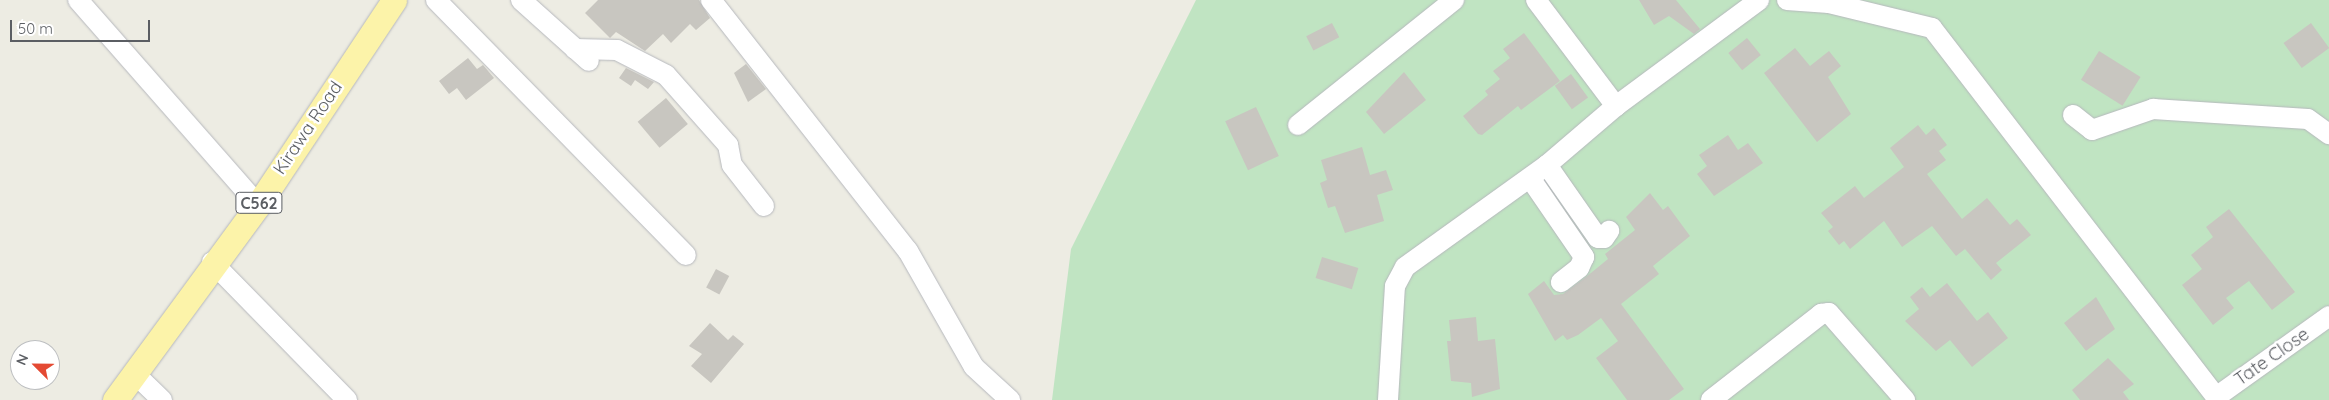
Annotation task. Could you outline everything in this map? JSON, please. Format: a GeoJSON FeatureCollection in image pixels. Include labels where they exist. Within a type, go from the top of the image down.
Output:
{"type":"FeatureCollection","features":[{"type":"Feature","properties":{"kind":"main road","name":"Kirawa Road"},"geometry":{"type":"LineString","coordinates":[[115,400],[212,262],[258,204],[388,3]]}},
{"type":"Feature","properties":{"kind":"street"},"geometry":{"type":"LineString","coordinates":[[78,0],[258,204]]}},
{"type":"Feature","properties":{"kind":"street"},"geometry":{"type":"LineString","coordinates":[[436,0],[686,255]]}},
{"type":"Feature","properties":{"kind":"street"},"geometry":{"type":"LineString","coordinates":[[521,0],[582,55],[617,50],[666,75],[728,145],[732,165],[764,206]]}},
{"type":"Feature","properties":{"kind":"street"},"geometry":{"type":"LineString","coordinates":[[711,0],[908,251],[974,367],[1010,400]]}},
{"type":"Feature","properties":{"kind":"street"},"geometry":{"type":"LineString","coordinates":[[1298,125],[1454,0]]}},
{"type":"Feature","properties":{"kind":"street"},"geometry":{"type":"LineString","coordinates":[[1536,0],[1616,106]]}},
{"type":"Feature","properties":{"kind":"street"},"geometry":{"type":"LineString","coordinates":[[1388,400],[1395,286],[1405,267],[1530,178],[1616,106],[1759,0]]}},
{"type":"Feature","properties":{"kind":"street"},"geometry":{"type":"LineString","coordinates":[[1787,0],[1830,1],[1932,28],[2217,398]]}},
{"type":"Feature","properties":{"kind":"street"},"geometry":{"type":"LineString","coordinates":[[2073,114],[2092,130],[2152,109],[2308,119],[2329,134]]}},
{"type":"Feature","properties":{"kind":"street"},"geometry":{"type":"LineString","coordinates":[[1547,165],[1598,238],[1604,238],[1608,231]]}},
{"type":"Feature","properties":{"kind":"street"},"geometry":{"type":"LineString","coordinates":[[1530,178],[1584,258],[1579,268],[1561,282]]}},
{"type":"Feature","properties":{"kind":"street"},"geometry":{"type":"LineString","coordinates":[[212,262],[346,400]]}},
{"type":"Feature","properties":{"kind":"street"},"geometry":{"type":"LineString","coordinates":[[1711,400],[1821,314],[1829,314],[1904,400]]}},
{"type":"Feature","properties":{"kind":"street","name":"Tate Close"},"geometry":{"type":"LineString","coordinates":[[2217,398],[2329,316]]}},
{"type":"Feature","properties":{"kind":"street"},"geometry":{"type":"LineString","coordinates":[[134,373],[162,400]]}},
{"type":"Feature","properties":{"kind":"green space"},"geometry":{"type":"Polygon","coordinates":[[[1196,0],[2329,0],[2329,400],[1052,400],[1071,249],[1196,0]]]}},
{"type":"Feature","properties":{"kind":"building"},"geometry":{"type":"Polygon","coordinates":[[[598,0],[699,0],[710,18],[696,30],[690,24],[671,43],[663,34],[645,51],[616,32],[610,38],[585,13],[598,0]]]}},
{"type":"Feature","properties":{"kind":"building"},"geometry":{"type":"Polygon","coordinates":[[[1639,0],[1676,0],[1700,29],[1694,34],[1669,16],[1654,25],[1639,0]]]}},
{"type":"Feature","properties":{"kind":"building"},"geometry":{"type":"Polygon","coordinates":[[[1332,23],[1339,37],[1313,50],[1306,36],[1332,23]]]}},
{"type":"Feature","properties":{"kind":"building"},"geometry":{"type":"Polygon","coordinates":[[[2311,23],[2329,48],[2302,68],[2283,43],[2311,23]]]}},
{"type":"Feature","properties":{"kind":"building"},"geometry":{"type":"Polygon","coordinates":[[[1524,33],[1560,81],[1521,110],[1518,106],[1482,135],[1478,134],[1463,116],[1488,95],[1485,91],[1500,79],[1493,71],[1510,58],[1503,49],[1524,33]]]}},
{"type":"Feature","properties":{"kind":"building"},"geometry":{"type":"Polygon","coordinates":[[[1747,38],[1761,55],[1742,70],[1728,53],[1747,38]]]}},
{"type":"Feature","properties":{"kind":"building"},"geometry":{"type":"Polygon","coordinates":[[[1795,48],[1810,66],[1829,51],[1841,66],[1828,77],[1851,114],[1817,142],[1764,73],[1795,48]]]}},
{"type":"Feature","properties":{"kind":"building"},"geometry":{"type":"Polygon","coordinates":[[[2099,51],[2141,77],[2123,106],[2081,80],[2099,51]]]}},
{"type":"Feature","properties":{"kind":"building"},"geometry":{"type":"Polygon","coordinates":[[[468,58],[477,69],[483,65],[494,78],[466,100],[457,88],[449,94],[439,81],[468,58]]]}},
{"type":"Feature","properties":{"kind":"building"},"geometry":{"type":"Polygon","coordinates":[[[746,64],[766,89],[748,102],[734,73],[746,64]]]}},
{"type":"Feature","properties":{"kind":"building"},"geometry":{"type":"Polygon","coordinates":[[[626,68],[654,82],[648,89],[635,80],[631,86],[619,78],[626,68]]]}},
{"type":"Feature","properties":{"kind":"building"},"geometry":{"type":"Polygon","coordinates":[[[1404,72],[1426,100],[1384,134],[1366,112],[1404,72]]]}},
{"type":"Feature","properties":{"kind":"building"},"geometry":{"type":"Polygon","coordinates":[[[1571,74],[1588,97],[1572,109],[1555,86],[1571,74]]]}},
{"type":"Feature","properties":{"kind":"building"},"geometry":{"type":"Polygon","coordinates":[[[666,98],[688,124],[660,148],[638,122],[666,98]]]}},
{"type":"Feature","properties":{"kind":"building"},"geometry":{"type":"Polygon","coordinates":[[[1256,107],[1279,156],[1248,170],[1225,121],[1256,107]]]}},
{"type":"Feature","properties":{"kind":"building"},"geometry":{"type":"Polygon","coordinates":[[[1918,125],[1926,135],[1934,128],[1947,145],[1939,151],[1946,160],[1927,174],[1962,219],[1987,198],[2010,225],[2017,219],[2031,235],[1996,263],[2002,270],[1991,280],[1965,249],[1956,256],[1932,226],[1902,247],[1884,221],[1850,249],[1844,241],[1839,245],[1828,231],[1833,227],[1821,213],[1855,186],[1864,198],[1904,167],[1890,148],[1918,125]]]}},
{"type":"Feature","properties":{"kind":"building"},"geometry":{"type":"Polygon","coordinates":[[[1728,135],[1738,150],[1748,143],[1763,163],[1714,196],[1697,174],[1707,166],[1699,155],[1728,135]]]}},
{"type":"Feature","properties":{"kind":"building"},"geometry":{"type":"Polygon","coordinates":[[[1362,147],[1370,175],[1386,170],[1393,190],[1377,195],[1384,221],[1345,233],[1335,206],[1328,208],[1320,183],[1327,180],[1321,160],[1362,147]]]}},
{"type":"Feature","properties":{"kind":"building"},"geometry":{"type":"Polygon","coordinates":[[[1650,193],[1663,210],[1668,206],[1690,236],[1653,266],[1659,274],[1621,304],[1684,389],[1669,400],[1627,400],[1596,358],[1618,341],[1601,318],[1578,335],[1567,340],[1563,335],[1555,341],[1528,294],[1544,281],[1554,295],[1563,294],[1608,259],[1605,254],[1635,230],[1626,217],[1650,193]]]}},
{"type":"Feature","properties":{"kind":"building"},"geometry":{"type":"Polygon","coordinates":[[[2229,209],[2295,292],[2272,310],[2249,281],[2226,298],[2234,308],[2213,325],[2182,285],[2202,269],[2191,255],[2213,237],[2206,227],[2229,209]]]}},
{"type":"Feature","properties":{"kind":"building"},"geometry":{"type":"Polygon","coordinates":[[[1322,257],[1358,268],[1352,289],[1316,278],[1322,257]]]}},
{"type":"Feature","properties":{"kind":"building"},"geometry":{"type":"Polygon","coordinates":[[[716,269],[729,276],[719,295],[706,288],[716,269]]]}},
{"type":"Feature","properties":{"kind":"building"},"geometry":{"type":"Polygon","coordinates":[[[1947,283],[1977,321],[1988,312],[2008,338],[1972,367],[1950,340],[1936,351],[1905,321],[1919,309],[1910,297],[1922,287],[1930,297],[1947,283]]]}},
{"type":"Feature","properties":{"kind":"building"},"geometry":{"type":"Polygon","coordinates":[[[2096,297],[2115,329],[2086,351],[2064,323],[2096,297]]]}},
{"type":"Feature","properties":{"kind":"building"},"geometry":{"type":"Polygon","coordinates":[[[1476,317],[1478,341],[1495,339],[1500,389],[1472,397],[1471,383],[1451,381],[1447,341],[1451,341],[1449,320],[1476,317]]]}},
{"type":"Feature","properties":{"kind":"building"},"geometry":{"type":"Polygon","coordinates":[[[710,323],[728,340],[733,335],[744,344],[711,383],[691,366],[702,354],[689,346],[710,323]]]}},
{"type":"Feature","properties":{"kind":"building"},"geometry":{"type":"Polygon","coordinates":[[[2108,358],[2134,384],[2123,392],[2129,400],[2080,400],[2072,390],[2108,358]]]}}]}
